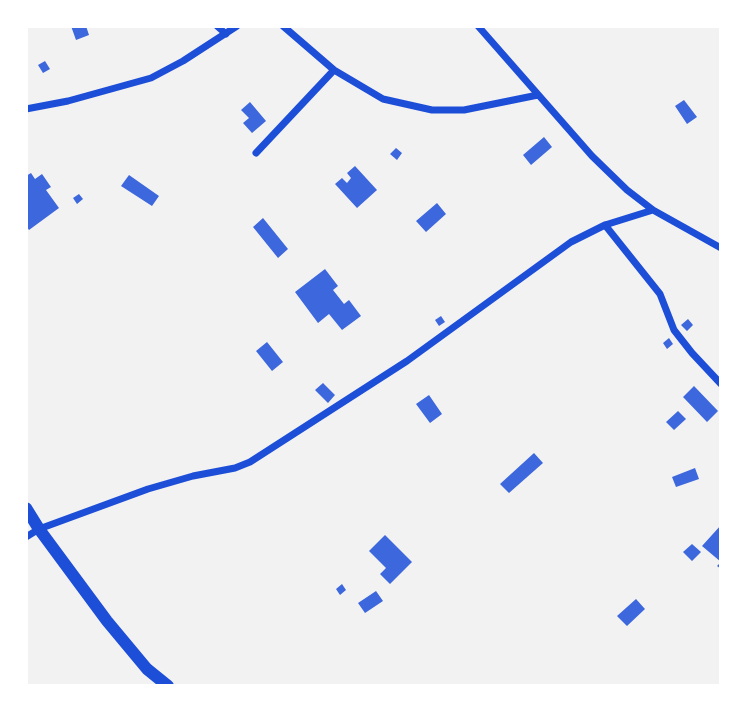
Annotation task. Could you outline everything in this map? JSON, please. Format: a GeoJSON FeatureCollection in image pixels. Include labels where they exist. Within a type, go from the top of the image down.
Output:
{"type":"FeatureCollection","features":[{"type":"Feature","properties":{"kind":"street"},"geometry":{"type":"LineString","coordinates":[[217,26],[226,34]]}},
{"type":"Feature","properties":{"kind":"street"},"geometry":{"type":"LineString","coordinates":[[26,109],[68,102],[151,78],[237,26]]}},
{"type":"Feature","properties":{"kind":"street"},"geometry":{"type":"LineString","coordinates":[[283,26],[334,70],[383,99],[432,110],[464,110],[538,95]]}},
{"type":"Feature","properties":{"kind":"street"},"geometry":{"type":"LineString","coordinates":[[478,26],[592,156],[627,190],[653,210],[721,248]]}},
{"type":"Feature","properties":{"kind":"street"},"geometry":{"type":"LineString","coordinates":[[256,153],[334,70]]}},
{"type":"Feature","properties":{"kind":"street"},"geometry":{"type":"LineString","coordinates":[[26,537],[39,529],[148,489],[250,462],[407,361],[570,242],[606,225],[653,210]]}},
{"type":"Feature","properties":{"kind":"street"},"geometry":{"type":"LineString","coordinates":[[606,225],[660,294],[674,330],[692,354],[721,384]]}},
{"type":"Feature","properties":{"kind":"street"},"geometry":{"type":"LineString","coordinates":[[26,508],[107,621],[147,669],[167,686]]}},
{"type":"Feature","properties":{"kind":"building"},"geometry":{"type":"Polygon","coordinates":[[[71,26],[86,26],[89,35],[76,40],[71,26]]]}},
{"type":"Feature","properties":{"kind":"building"},"geometry":{"type":"Polygon","coordinates":[[[45,61],[50,69],[43,73],[38,65],[45,61]]]}},
{"type":"Feature","properties":{"kind":"building"},"geometry":{"type":"Polygon","coordinates":[[[684,100],[697,117],[687,124],[675,106],[684,100]]]}},
{"type":"Feature","properties":{"kind":"building"},"geometry":{"type":"Polygon","coordinates":[[[250,102],[266,121],[252,133],[243,123],[249,118],[241,110],[250,102]]]}},
{"type":"Feature","properties":{"kind":"building"},"geometry":{"type":"Polygon","coordinates":[[[544,137],[552,147],[531,165],[523,155],[544,137]]]}},
{"type":"Feature","properties":{"kind":"building"},"geometry":{"type":"Polygon","coordinates":[[[396,148],[402,153],[397,160],[390,154],[396,148]]]}},
{"type":"Feature","properties":{"kind":"building"},"geometry":{"type":"Polygon","coordinates":[[[355,166],[377,190],[357,208],[335,184],[342,178],[347,183],[351,178],[347,173],[355,166]]]}},
{"type":"Feature","properties":{"kind":"building"},"geometry":{"type":"Polygon","coordinates":[[[31,173],[35,179],[42,174],[51,187],[46,190],[59,208],[29,230],[26,226],[26,176],[31,173]]]}},
{"type":"Feature","properties":{"kind":"building"},"geometry":{"type":"Polygon","coordinates":[[[129,175],[159,196],[152,206],[121,186],[129,175]]]}},
{"type":"Feature","properties":{"kind":"building"},"geometry":{"type":"Polygon","coordinates":[[[79,194],[83,199],[77,204],[73,198],[79,194]]]}},
{"type":"Feature","properties":{"kind":"building"},"geometry":{"type":"Polygon","coordinates":[[[437,203],[446,214],[426,232],[416,221],[437,203]]]}},
{"type":"Feature","properties":{"kind":"building"},"geometry":{"type":"Polygon","coordinates":[[[263,218],[288,249],[278,258],[253,227],[263,218]]]}},
{"type":"Feature","properties":{"kind":"building"},"geometry":{"type":"Polygon","coordinates":[[[325,269],[338,286],[333,290],[344,304],[349,300],[361,316],[342,330],[329,314],[318,323],[295,292],[325,269]]]}},
{"type":"Feature","properties":{"kind":"building"},"geometry":{"type":"Polygon","coordinates":[[[441,316],[445,322],[439,326],[435,320],[441,316]]]}},
{"type":"Feature","properties":{"kind":"building"},"geometry":{"type":"Polygon","coordinates":[[[688,319],[693,325],[687,331],[681,325],[688,319]]]}},
{"type":"Feature","properties":{"kind":"building"},"geometry":{"type":"Polygon","coordinates":[[[669,338],[673,344],[667,349],[663,343],[669,338]]]}},
{"type":"Feature","properties":{"kind":"building"},"geometry":{"type":"Polygon","coordinates":[[[267,342],[283,362],[272,371],[256,351],[267,342]]]}},
{"type":"Feature","properties":{"kind":"building"},"geometry":{"type":"Polygon","coordinates":[[[323,383],[335,395],[328,403],[315,390],[323,383]]]}},
{"type":"Feature","properties":{"kind":"building"},"geometry":{"type":"Polygon","coordinates":[[[694,386],[718,411],[707,422],[683,397],[694,386]]]}},
{"type":"Feature","properties":{"kind":"building"},"geometry":{"type":"Polygon","coordinates":[[[429,395],[442,414],[430,423],[416,404],[429,395]]]}},
{"type":"Feature","properties":{"kind":"building"},"geometry":{"type":"Polygon","coordinates":[[[678,411],[686,419],[674,430],[666,422],[678,411]]]}},
{"type":"Feature","properties":{"kind":"building"},"geometry":{"type":"Polygon","coordinates":[[[534,453],[543,463],[509,493],[500,484],[534,453]]]}},
{"type":"Feature","properties":{"kind":"building"},"geometry":{"type":"Polygon","coordinates":[[[695,468],[699,479],[676,487],[672,477],[695,468]]]}},
{"type":"Feature","properties":{"kind":"building"},"geometry":{"type":"Polygon","coordinates":[[[721,525],[721,562],[702,546],[721,525]]]}},
{"type":"Feature","properties":{"kind":"building"},"geometry":{"type":"Polygon","coordinates":[[[385,535],[412,562],[390,584],[380,574],[386,568],[369,551],[385,535]]]}},
{"type":"Feature","properties":{"kind":"building"},"geometry":{"type":"Polygon","coordinates":[[[692,544],[701,552],[692,561],[683,552],[692,544]]]}},
{"type":"Feature","properties":{"kind":"building"},"geometry":{"type":"Polygon","coordinates":[[[342,584],[346,590],[340,595],[336,589],[342,584]]]}},
{"type":"Feature","properties":{"kind":"building"},"geometry":{"type":"Polygon","coordinates":[[[376,591],[383,601],[365,613],[358,603],[376,591]]]}},
{"type":"Feature","properties":{"kind":"building"},"geometry":{"type":"Polygon","coordinates":[[[636,599],[645,609],[627,626],[617,616],[636,599]]]}}]}
